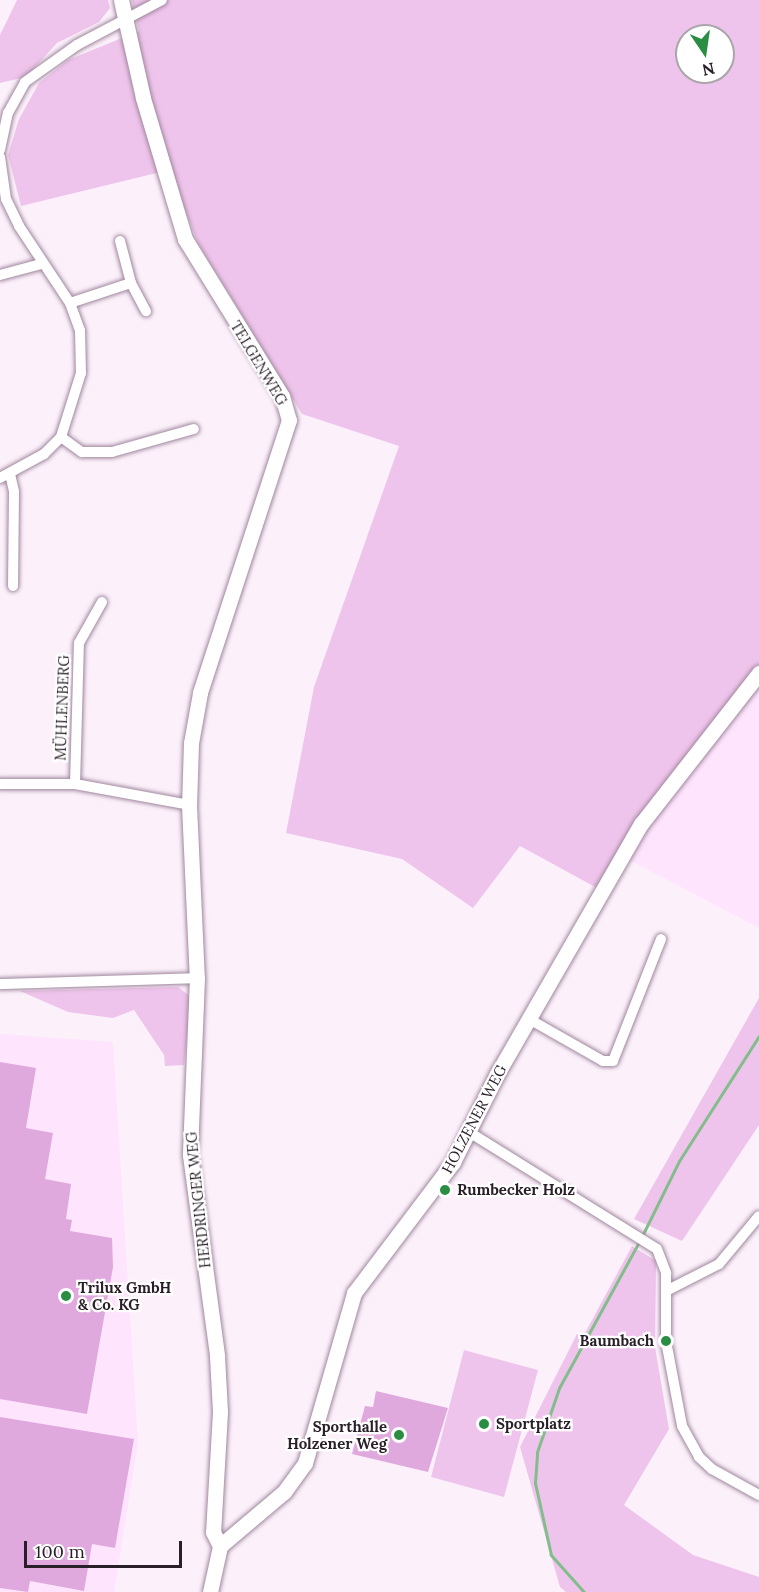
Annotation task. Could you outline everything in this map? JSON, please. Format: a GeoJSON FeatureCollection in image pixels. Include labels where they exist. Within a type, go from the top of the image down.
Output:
{"type":"FeatureCollection","features":[{"type":"Feature","properties":{"kind":"main road","name":"TELGENWEG"},"geometry":{"type":"LineString","coordinates":[[121,0],[143,98],[185,239],[282,396],[289,420],[200,693],[191,744],[189,805]]}},
{"type":"Feature","properties":{"kind":"main road","name":"HOLZENER WEG"},"geometry":{"type":"LineString","coordinates":[[220,1546],[298,1476],[354,1293],[439,1184],[529,1019],[641,824],[759,673]]}},
{"type":"Feature","properties":{"kind":"main road","name":"HERDRINGER WEG"},"geometry":{"type":"LineString","coordinates":[[189,805],[197,978],[190,1155],[217,1356],[220,1412],[213,1532],[220,1546],[210,1592]]}},
{"type":"Feature","properties":{"kind":"street"},"geometry":{"type":"LineString","coordinates":[[0,150],[8,112],[25,82],[77,45],[162,0]]}},
{"type":"Feature","properties":{"kind":"street"},"geometry":{"type":"LineString","coordinates":[[0,157],[6,199],[41,264],[70,303],[80,330],[81,373],[61,437],[44,454],[5,476],[14,492],[13,586]]}},
{"type":"Feature","properties":{"kind":"street"},"geometry":{"type":"LineString","coordinates":[[120,241],[131,283],[146,311]]}},
{"type":"Feature","properties":{"kind":"street"},"geometry":{"type":"LineString","coordinates":[[0,275],[41,264]]}},
{"type":"Feature","properties":{"kind":"street"},"geometry":{"type":"LineString","coordinates":[[70,303],[131,283]]}},
{"type":"Feature","properties":{"kind":"street"},"geometry":{"type":"LineString","coordinates":[[61,437],[82,452],[112,452],[194,429]]}},
{"type":"Feature","properties":{"kind":"street","name":"MÜHLENBERG"},"geometry":{"type":"LineString","coordinates":[[75,784],[79,643],[102,602]]}},
{"type":"Feature","properties":{"kind":"street","name":"MÜHLENBERG"},"geometry":{"type":"LineString","coordinates":[[0,784],[75,784],[189,805]]}},
{"type":"Feature","properties":{"kind":"street"},"geometry":{"type":"LineString","coordinates":[[529,1019],[603,1061],[613,1061],[661,939]]}},
{"type":"Feature","properties":{"kind":"street"},"geometry":{"type":"LineString","coordinates":[[0,984],[197,978]]}},
{"type":"Feature","properties":{"kind":"street"},"geometry":{"type":"LineString","coordinates":[[469,1132],[657,1249],[668,1290],[666,1341],[682,1426],[699,1457],[712,1469],[759,1495]]}},
{"type":"Feature","properties":{"kind":"street"},"geometry":{"type":"LineString","coordinates":[[668,1290],[719,1264],[759,1216]]}},
{"type":"Feature","properties":{"kind":"shaded area"},"geometry":{"type":"Polygon","coordinates":[[[17,0],[108,0],[110,8],[99,22],[57,43],[26,77],[0,83],[0,35],[17,0]]]}},
{"type":"Feature","properties":{"kind":"shaded area"},"geometry":{"type":"Polygon","coordinates":[[[132,0],[759,0],[759,683],[597,888],[520,846],[473,908],[402,859],[286,833],[314,687],[399,446],[302,414],[198,243],[169,170],[21,206],[8,155],[19,119],[39,83],[68,60],[139,31],[132,0]]]}},
{"type":"Feature","properties":{"kind":"shaded area"},"geometry":{"type":"Polygon","coordinates":[[[759,683],[759,928],[620,855],[759,683]]]}},
{"type":"Feature","properties":{"kind":"shaded area"},"geometry":{"type":"Polygon","coordinates":[[[178,987],[191,997],[184,1065],[165,1066],[164,1055],[134,1010],[113,1018],[68,1012],[20,991],[178,987]]]}},
{"type":"Feature","properties":{"kind":"shaded area"},"geometry":{"type":"Polygon","coordinates":[[[759,998],[759,1125],[682,1241],[634,1219],[759,998]]]}},
{"type":"Feature","properties":{"kind":"shaded area"},"geometry":{"type":"Polygon","coordinates":[[[0,1034],[113,1042],[138,1443],[114,1592],[0,1592],[0,1034]]]}},
{"type":"Feature","properties":{"kind":"shaded area"},"geometry":{"type":"Polygon","coordinates":[[[632,1246],[656,1261],[655,1347],[669,1429],[624,1505],[693,1555],[759,1577],[759,1592],[566,1592],[560,1587],[520,1447],[577,1334],[585,1333],[632,1246]]]}},
{"type":"Feature","properties":{"kind":"shaded area","name":"Sportplatz"},"geometry":{"type":"Polygon","coordinates":[[[464,1350],[538,1370],[504,1497],[431,1477],[464,1350]]]}},
{"type":"Feature","properties":{"kind":"building"},"geometry":{"type":"Polygon","coordinates":[[[0,1062],[36,1068],[26,1128],[53,1133],[45,1179],[71,1184],[66,1219],[72,1220],[70,1231],[112,1238],[113,1267],[87,1414],[0,1399],[0,1062]]]}},
{"type":"Feature","properties":{"kind":"building","name":"Sporthalle Holzener Weg"},"geometry":{"type":"Polygon","coordinates":[[[376,1391],[448,1408],[428,1472],[352,1454],[365,1406],[373,1407],[376,1391]]]}},
{"type":"Feature","properties":{"kind":"building"},"geometry":{"type":"Polygon","coordinates":[[[0,1417],[134,1439],[115,1548],[92,1544],[84,1591],[30,1581],[28,1592],[0,1588],[0,1417]]]}},
{"type":"Feature","properties":{"kind":"waterway","name":"Baumbach"},"geometry":{"type":"LineString","coordinates":[[642,1236],[679,1161],[759,1036]]}},
{"type":"Feature","properties":{"kind":"waterway","name":"Baumbach"},"geometry":{"type":"LineString","coordinates":[[584,1592],[551,1555],[535,1483],[537,1452],[559,1388],[639,1242]]}},
{"type":"Feature","properties":{"kind":"place","name":"Rumbecker Holz"},"geometry":{"type":"Point","coordinates":[445,1190]}},
{"type":"Feature","properties":{"kind":"place","name":"Trilux GmbH & Co. KG"},"geometry":{"type":"Point","coordinates":[66,1296]}},
{"type":"Feature","properties":{"kind":"place","name":"Baumbach"},"geometry":{"type":"Point","coordinates":[666,1341]}},
{"type":"Feature","properties":{"kind":"place","name":"Sportplatz"},"geometry":{"type":"Point","coordinates":[484,1424]}},
{"type":"Feature","properties":{"kind":"place","name":"Sporthalle Holzener Weg"},"geometry":{"type":"Point","coordinates":[399,1435]}}]}
